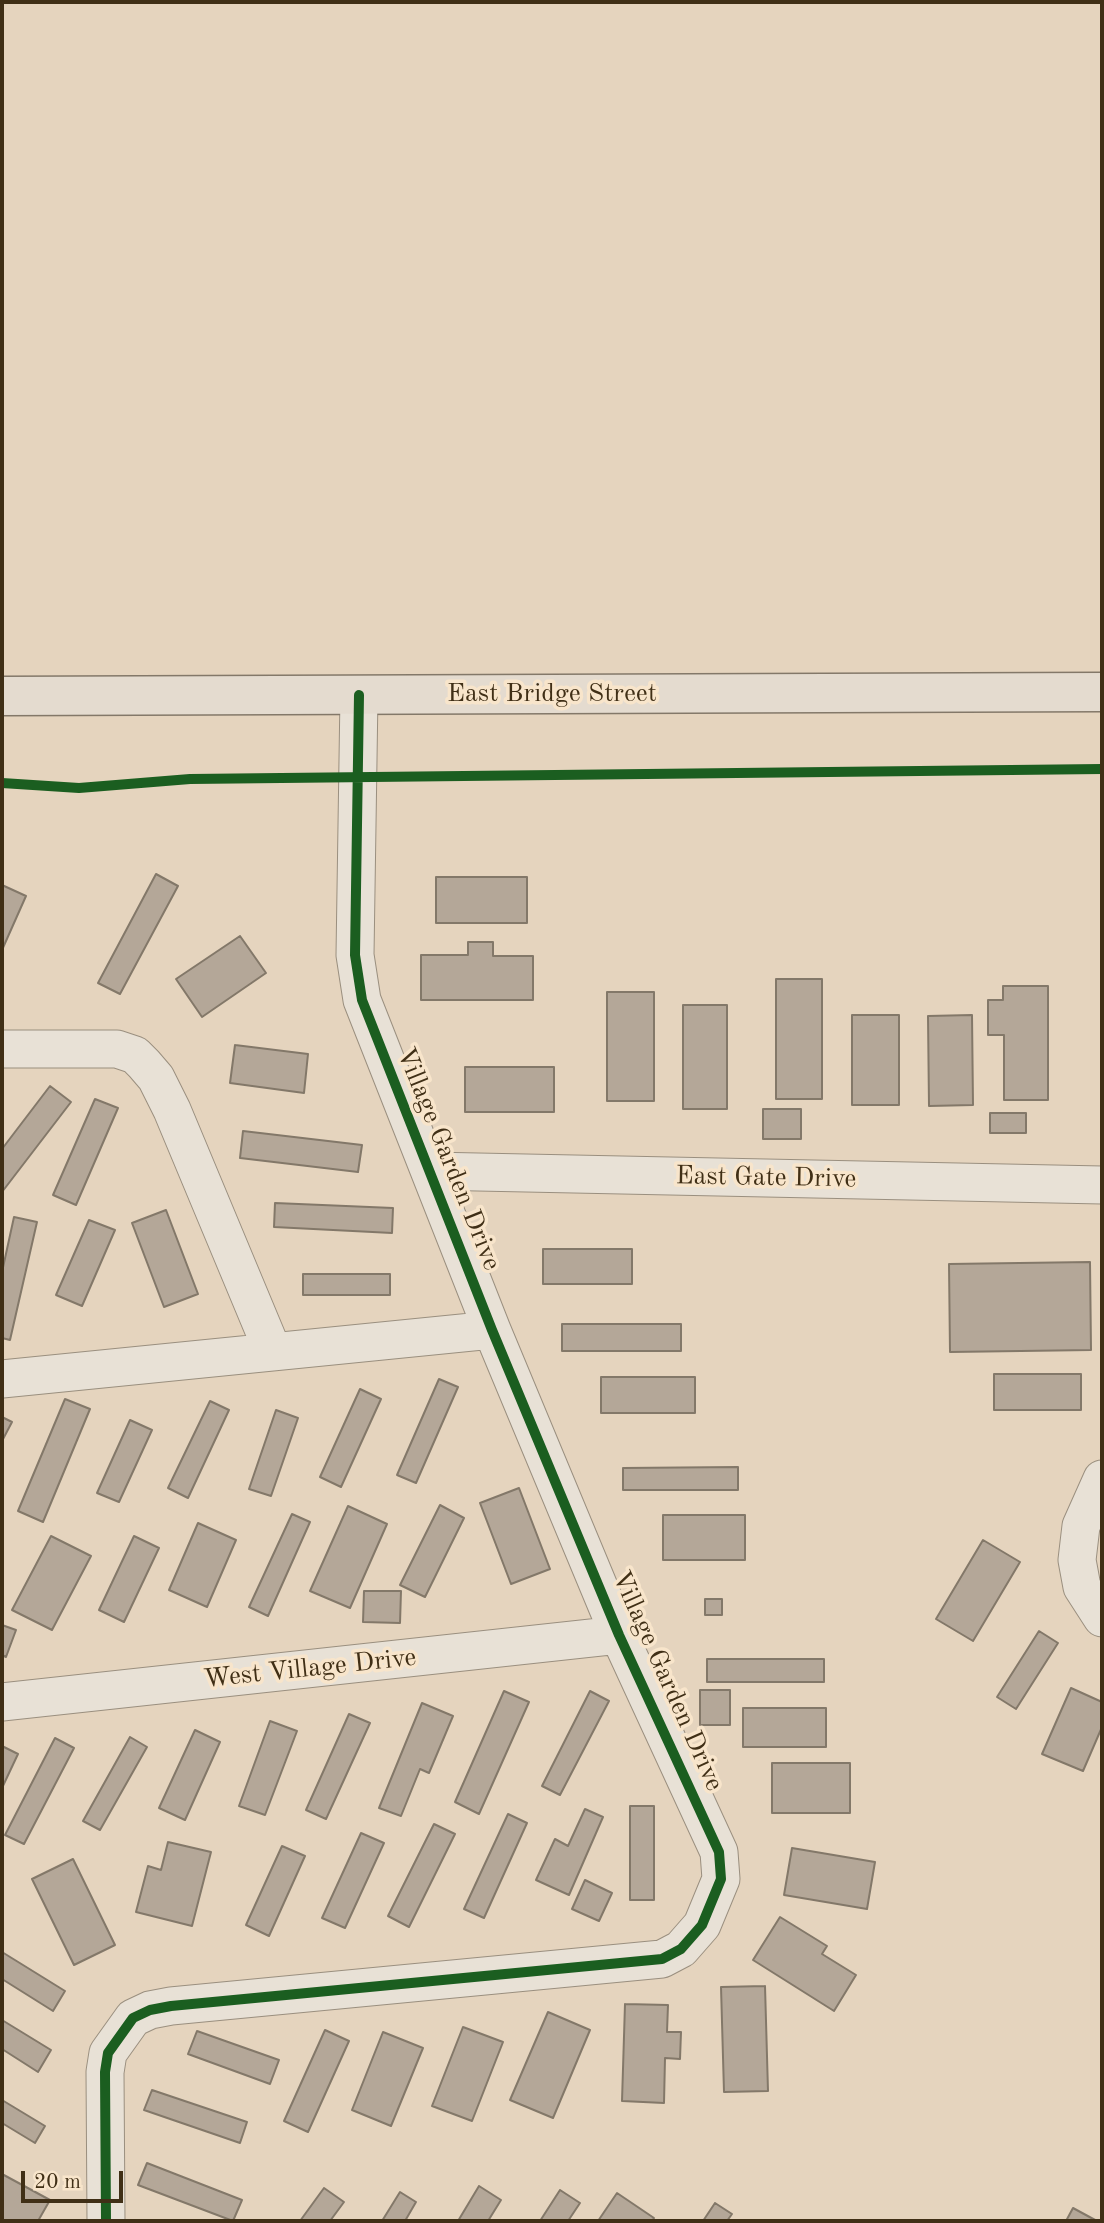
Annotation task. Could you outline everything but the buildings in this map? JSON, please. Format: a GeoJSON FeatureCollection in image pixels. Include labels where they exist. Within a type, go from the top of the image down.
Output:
{"type":"FeatureCollection","features":[{"type":"Feature","properties":{"kind":"main road","name":"East Bridge Street"},"geometry":{"type":"LineString","coordinates":[[2,696],[1102,692]]}},
{"type":"Feature","properties":{"kind":"street","name":"Village Garden Drive"},"geometry":{"type":"LineString","coordinates":[[106,2221],[104,2072],[108,2053],[133,2018],[150,2010],[171,2006],[662,1959],[681,1949],[695,1933],[717,1895],[721,1879],[719,1852],[619,1635],[492,1330],[362,1000],[355,955],[359,695]]}},
{"type":"Feature","properties":{"kind":"street"},"geometry":{"type":"LineString","coordinates":[[2,1049],[117,1049],[135,1055],[144,1064],[156,1078],[172,1111],[273,1352]]}},
{"type":"Feature","properties":{"kind":"street","name":"East Gate Drive"},"geometry":{"type":"LineString","coordinates":[[430,1171],[1102,1185]]}},
{"type":"Feature","properties":{"kind":"street"},"geometry":{"type":"LineString","coordinates":[[2,1380],[492,1330]]}},
{"type":"Feature","properties":{"kind":"street"},"geometry":{"type":"LineString","coordinates":[[1102,1479],[1082,1525],[1077,1560],[1082,1587],[1102,1618]]}},
{"type":"Feature","properties":{"kind":"street","name":"West Village Drive"},"geometry":{"type":"LineString","coordinates":[[2,1702],[619,1635]]}},
{"type":"Feature","properties":{"kind":"cycle path"},"geometry":{"type":"LineString","coordinates":[[106,2221],[105,2072],[108,2053],[133,2018],[150,2010],[171,2006],[662,1959],[681,1949],[702,1925],[721,1879],[719,1852],[619,1635],[492,1330],[362,1000],[355,955],[359,695]]}},
{"type":"Feature","properties":{"kind":"cycle path"},"geometry":{"type":"LineString","coordinates":[[2,783],[79,788],[190,779],[1102,769]]}}]}
